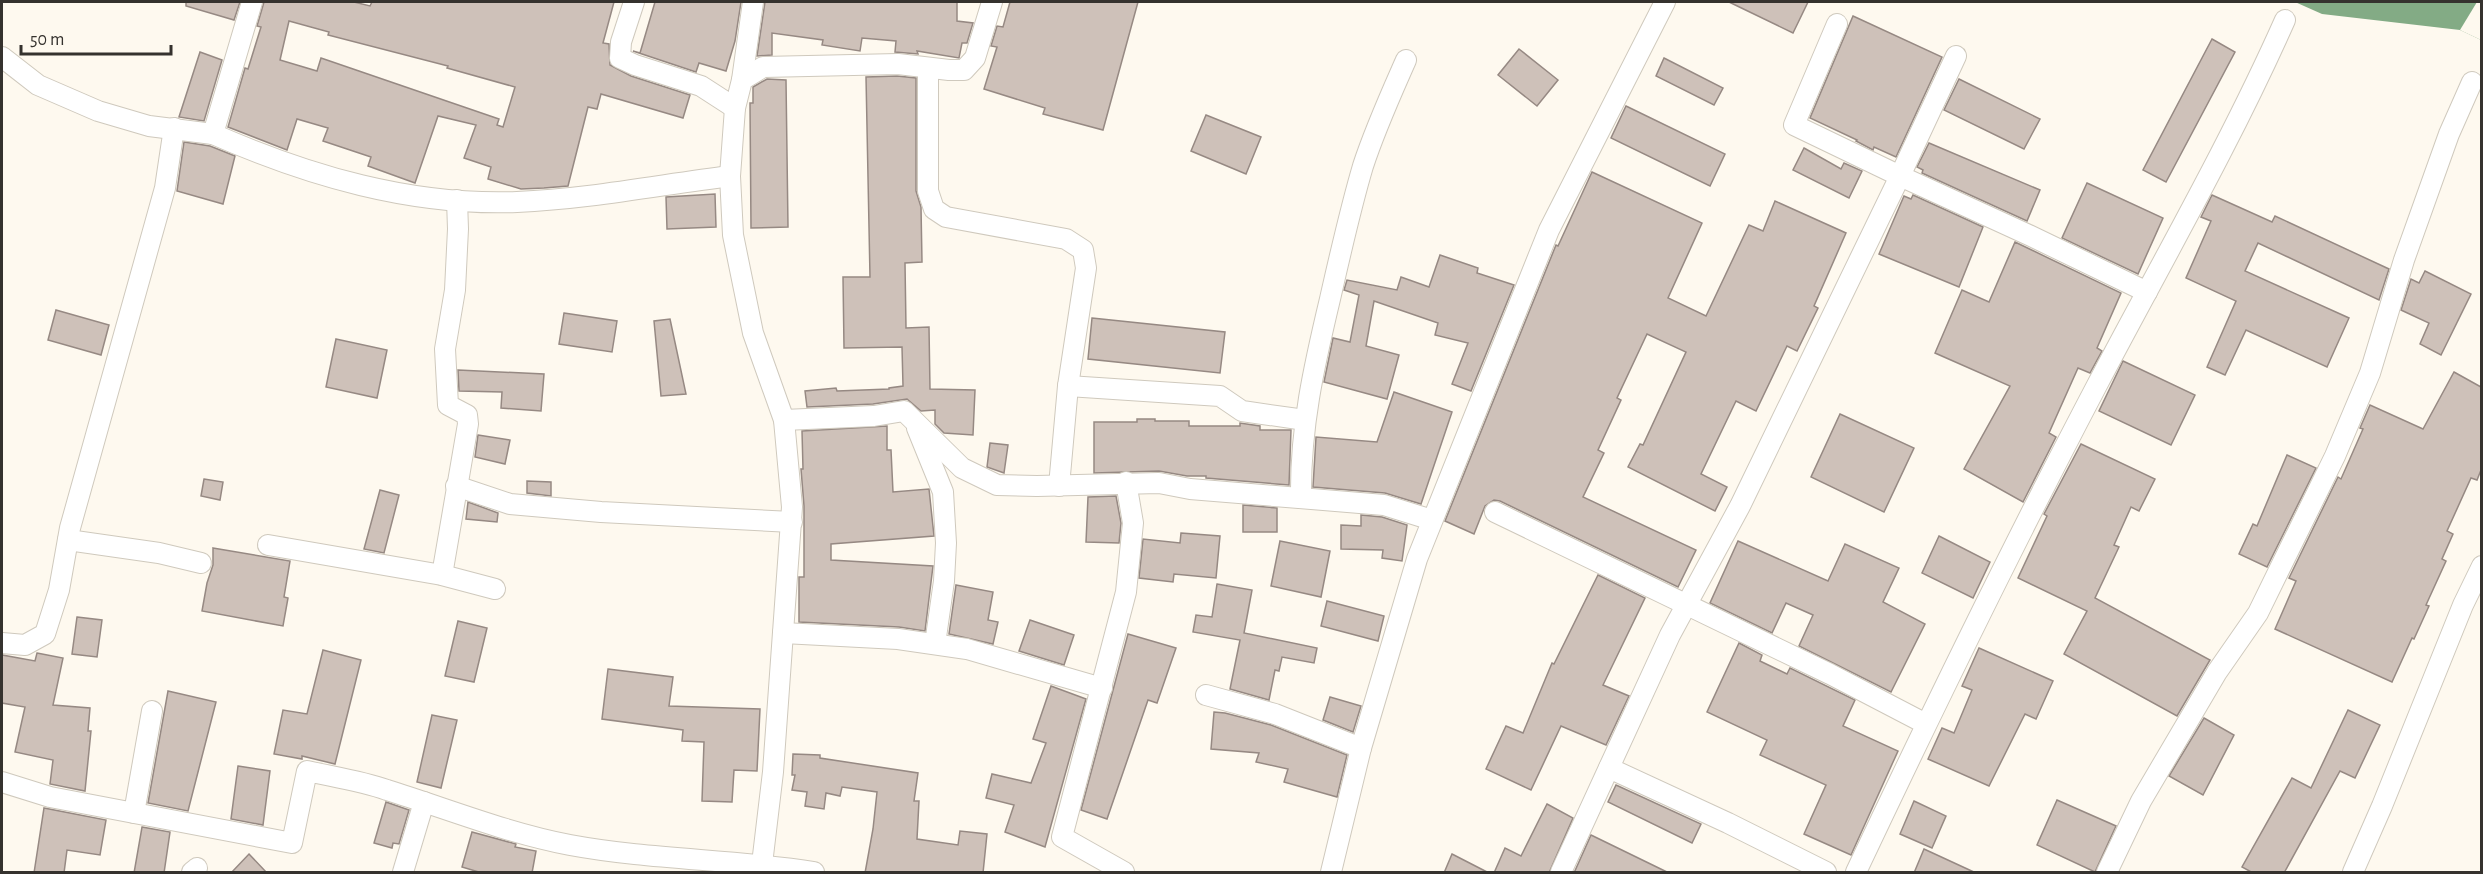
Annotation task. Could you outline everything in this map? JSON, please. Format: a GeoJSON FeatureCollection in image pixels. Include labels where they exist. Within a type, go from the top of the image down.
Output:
{"type":"FeatureCollection","features":[{"type":"Feature","properties":{"kind":"street"},"geometry":{"type":"LineString","coordinates":[[213,134],[252,2]]}},
{"type":"Feature","properties":{"kind":"street"},"geometry":{"type":"LineString","coordinates":[[634,2],[621,42],[620,58],[634,65],[701,86],[735,108]]}},
{"type":"Feature","properties":{"kind":"street"},"geometry":{"type":"LineString","coordinates":[[753,2],[742,80],[735,108],[730,176],[733,235],[753,333],[784,420],[792,522],[773,772],[762,864]]}},
{"type":"Feature","properties":{"kind":"street"},"geometry":{"type":"LineString","coordinates":[[742,80],[763,67],[898,64],[964,69],[975,58],[992,2]]}},
{"type":"Feature","properties":{"kind":"street"},"geometry":{"type":"LineString","coordinates":[[1331,873],[1361,748],[1417,559],[1549,230],[1665,2]]}},
{"type":"Feature","properties":{"kind":"street"},"geometry":{"type":"LineString","coordinates":[[1856,873],[1926,724],[2026,522],[2265,64],[2284,20]]}},
{"type":"Feature","properties":{"kind":"street"},"geometry":{"type":"LineString","coordinates":[[1837,24],[1794,125],[2147,292]]}},
{"type":"Feature","properties":{"kind":"street"},"geometry":{"type":"LineString","coordinates":[[1561,873],[1670,635],[1740,506],[1956,56]]}},
{"type":"Feature","properties":{"kind":"street"},"geometry":{"type":"LineString","coordinates":[[2,57],[38,85],[98,111],[149,126],[213,134],[336,180],[394,193],[457,200],[517,202],[613,193],[730,176]]}},
{"type":"Feature","properties":{"kind":"street"},"geometry":{"type":"LineString","coordinates":[[1301,498],[1300,457],[1310,384],[1363,165],[1406,60]]}},
{"type":"Feature","properties":{"kind":"street"},"geometry":{"type":"LineString","coordinates":[[928,68],[928,191],[934,209],[946,217],[1066,239],[1083,250],[1086,268],[1068,386],[1059,486]]}},
{"type":"Feature","properties":{"kind":"street"},"geometry":{"type":"LineString","coordinates":[[2107,873],[2141,801],[2217,672],[2258,613],[2335,456],[2370,373],[2404,260],[2450,134],[2472,82]]}},
{"type":"Feature","properties":{"kind":"street"},"geometry":{"type":"LineString","coordinates":[[2,643],[25,645],[45,634],[59,590],[68,540],[115,362],[165,188],[174,128]]}},
{"type":"Feature","properties":{"kind":"street"},"geometry":{"type":"LineString","coordinates":[[442,575],[468,424],[467,415],[448,405],[445,349],[455,290],[457,200]]}},
{"type":"Feature","properties":{"kind":"street"},"geometry":{"type":"LineString","coordinates":[[1068,386],[1220,396],[1242,411],[1305,420]]}},
{"type":"Feature","properties":{"kind":"street"},"geometry":{"type":"LineString","coordinates":[[784,420],[874,416],[904,411],[962,468],[997,485],[1159,483],[1190,489],[1384,506],[1432,520]]}},
{"type":"Feature","properties":{"kind":"street"},"geometry":{"type":"LineString","coordinates":[[914,420],[943,492],[945,562],[935,644]]}},
{"type":"Feature","properties":{"kind":"street"},"geometry":{"type":"LineString","coordinates":[[1124,873],[1062,837],[1126,592],[1133,523],[1126,482]]}},
{"type":"Feature","properties":{"kind":"street"},"geometry":{"type":"LineString","coordinates":[[456,486],[510,504],[612,513],[792,522]]}},
{"type":"Feature","properties":{"kind":"street"},"geometry":{"type":"LineString","coordinates":[[1495,512],[1688,604],[1926,724]]}},
{"type":"Feature","properties":{"kind":"street"},"geometry":{"type":"LineString","coordinates":[[68,540],[159,553],[201,562]]}},
{"type":"Feature","properties":{"kind":"street"},"geometry":{"type":"LineString","coordinates":[[268,545],[442,575],[495,590]]}},
{"type":"Feature","properties":{"kind":"street"},"geometry":{"type":"LineString","coordinates":[[2353,873],[2481,566]]}},
{"type":"Feature","properties":{"kind":"street"},"geometry":{"type":"LineString","coordinates":[[783,633],[898,639],[967,649],[1102,688]]}},
{"type":"Feature","properties":{"kind":"street"},"geometry":{"type":"LineString","coordinates":[[1206,695],[1275,714],[1361,748]]}},
{"type":"Feature","properties":{"kind":"street"},"geometry":{"type":"LineString","coordinates":[[134,813],[152,711]]}},
{"type":"Feature","properties":{"kind":"street"},"geometry":{"type":"LineString","coordinates":[[1609,768],[1728,823],[1826,873]]}},
{"type":"Feature","properties":{"kind":"street"},"geometry":{"type":"LineString","coordinates":[[2,782],[51,797],[292,843],[307,771],[385,789],[516,832],[568,845],[671,859],[762,864],[814,873]]}},
{"type":"Feature","properties":{"kind":"street"},"geometry":{"type":"LineString","coordinates":[[403,873],[424,802]]}},
{"type":"Feature","properties":{"kind":"shaded area"},"geometry":{"type":"Polygon","coordinates":[[[2295,2],[2481,2],[2481,40],[2460,30],[2322,14],[2295,2]]]}},
{"type":"Feature","properties":{"kind":"pier"},"geometry":{"type":"Polygon","coordinates":[[[2477,2],[2481,2],[2481,40],[2460,30],[2477,2]]]}},
{"type":"Feature","properties":{"kind":"building"},"geometry":{"type":"Polygon","coordinates":[[[186,2],[240,2],[234,20],[186,6],[186,2]]]}},
{"type":"Feature","properties":{"kind":"building"},"geometry":{"type":"Polygon","coordinates":[[[264,2],[354,2],[370,6],[372,2],[614,2],[603,43],[609,44],[610,65],[631,76],[690,95],[683,118],[601,94],[597,109],[588,107],[568,186],[544,188],[521,189],[488,179],[491,167],[464,158],[476,125],[438,116],[415,183],[368,166],[371,157],[323,141],[328,128],[297,119],[287,150],[228,127],[245,68],[248,69],[261,27],[257,26],[264,2]],[[289,21],[280,60],[317,71],[321,58],[499,119],[497,125],[503,127],[515,87],[447,68],[448,66],[328,35],[329,32],[289,21]]]}},
{"type":"Feature","properties":{"kind":"building"},"geometry":{"type":"Polygon","coordinates":[[[655,2],[741,2],[735,41],[726,71],[699,63],[696,72],[633,51],[640,53],[655,2]]]}},
{"type":"Feature","properties":{"kind":"building"},"geometry":{"type":"Polygon","coordinates":[[[765,2],[957,2],[957,21],[973,23],[967,43],[962,43],[959,58],[917,51],[918,54],[895,52],[896,41],[862,38],[860,51],[822,45],[823,40],[772,33],[772,55],[757,56],[765,2]]]}},
{"type":"Feature","properties":{"kind":"building"},"geometry":{"type":"Polygon","coordinates":[[[1010,2],[1138,2],[1103,130],[1043,114],[1045,108],[984,89],[997,47],[991,46],[997,26],[1003,27],[1010,2]]]}},
{"type":"Feature","properties":{"kind":"building"},"geometry":{"type":"Polygon","coordinates":[[[1729,2],[1808,2],[1793,33],[1729,2]]]}},
{"type":"Feature","properties":{"kind":"building"},"geometry":{"type":"Polygon","coordinates":[[[1853,16],[1942,57],[1896,157],[1874,147],[1873,150],[1810,118],[1853,16]]]}},
{"type":"Feature","properties":{"kind":"building"},"geometry":{"type":"Polygon","coordinates":[[[2212,39],[2235,52],[2166,182],[2143,170],[2212,39]]]}},
{"type":"Feature","properties":{"kind":"building"},"geometry":{"type":"Polygon","coordinates":[[[1519,49],[1558,80],[1537,106],[1498,75],[1519,49]]]}},
{"type":"Feature","properties":{"kind":"building"},"geometry":{"type":"Polygon","coordinates":[[[200,52],[222,60],[204,121],[179,117],[200,52]]]}},
{"type":"Feature","properties":{"kind":"building"},"geometry":{"type":"Polygon","coordinates":[[[1664,58],[1723,88],[1714,105],[1656,76],[1664,58]]]}},
{"type":"Feature","properties":{"kind":"building"},"geometry":{"type":"Polygon","coordinates":[[[866,77],[916,78],[916,191],[921,207],[922,262],[905,263],[906,328],[929,327],[930,389],[975,390],[973,435],[944,433],[935,424],[935,410],[921,411],[907,399],[873,404],[807,407],[805,391],[836,388],[837,391],[889,389],[903,386],[902,347],[844,348],[843,277],[870,277],[866,77]]]}},
{"type":"Feature","properties":{"kind":"building"},"geometry":{"type":"Polygon","coordinates":[[[767,79],[786,80],[788,227],[751,228],[750,103],[753,103],[753,87],[767,79]]]}},
{"type":"Feature","properties":{"kind":"building"},"geometry":{"type":"Polygon","coordinates":[[[1959,79],[2040,119],[2024,149],[1944,110],[1959,79]]]}},
{"type":"Feature","properties":{"kind":"building"},"geometry":{"type":"Polygon","coordinates":[[[1626,106],[1725,154],[1710,186],[1611,138],[1626,106]]]}},
{"type":"Feature","properties":{"kind":"building"},"geometry":{"type":"Polygon","coordinates":[[[1206,115],[1261,137],[1246,174],[1191,151],[1206,115]]]}},
{"type":"Feature","properties":{"kind":"building"},"geometry":{"type":"Polygon","coordinates":[[[184,142],[210,146],[235,156],[223,204],[177,191],[184,142]]]}},
{"type":"Feature","properties":{"kind":"building"},"geometry":{"type":"Polygon","coordinates":[[[1929,143],[2040,190],[2027,221],[1922,173],[1923,170],[1917,167],[1929,143]]]}},
{"type":"Feature","properties":{"kind":"building"},"geometry":{"type":"Polygon","coordinates":[[[1804,148],[1841,169],[1844,163],[1862,171],[1849,198],[1793,170],[1804,148]]]}},
{"type":"Feature","properties":{"kind":"building"},"geometry":{"type":"Polygon","coordinates":[[[1592,172],[1702,223],[1668,298],[1706,316],[1749,225],[1763,231],[1775,201],[1846,233],[1814,306],[1818,308],[1797,351],[1787,346],[1756,411],[1736,401],[1701,474],[1727,487],[1715,511],[1628,467],[1640,444],[1643,445],[1686,352],[1647,334],[1617,398],[1621,400],[1598,450],[1604,453],[1583,497],[1696,550],[1678,587],[1500,501],[1494,500],[1485,506],[1474,534],[1445,521],[1556,245],[1558,246],[1592,172]]]}},
{"type":"Feature","properties":{"kind":"building"},"geometry":{"type":"Polygon","coordinates":[[[2087,183],[2163,218],[2138,274],[2062,238],[2087,183]]]}},
{"type":"Feature","properties":{"kind":"building"},"geometry":{"type":"Polygon","coordinates":[[[715,194],[716,227],[667,229],[666,197],[715,194]]]}},
{"type":"Feature","properties":{"kind":"building"},"geometry":{"type":"Polygon","coordinates":[[[1913,195],[1983,227],[1959,287],[1879,254],[1904,196],[1911,199],[1913,195]]]}},
{"type":"Feature","properties":{"kind":"building"},"geometry":{"type":"Polygon","coordinates":[[[2212,195],[2272,222],[2275,216],[2389,269],[2379,300],[2258,243],[2245,271],[2349,318],[2327,367],[2246,330],[2225,375],[2207,367],[2236,301],[2186,278],[2211,221],[2201,217],[2212,195]]]}},
{"type":"Feature","properties":{"kind":"building"},"geometry":{"type":"Polygon","coordinates":[[[2015,242],[2121,293],[2097,348],[2102,351],[2090,373],[2078,368],[2049,433],[2056,437],[2023,502],[1964,469],[2010,386],[1935,353],[1962,290],[1989,302],[2015,242]]]}},
{"type":"Feature","properties":{"kind":"building"},"geometry":{"type":"Polygon","coordinates":[[[1440,255],[1478,268],[1477,273],[1514,285],[1471,391],[1452,384],[1468,343],[1435,335],[1438,323],[1374,301],[1366,346],[1399,355],[1387,399],[1324,382],[1333,338],[1350,342],[1359,295],[1344,290],[1347,280],[1397,290],[1401,277],[1429,287],[1440,255]]]}},
{"type":"Feature","properties":{"kind":"building"},"geometry":{"type":"Polygon","coordinates":[[[2425,271],[2471,294],[2441,355],[2420,344],[2429,323],[2401,310],[2411,279],[2419,283],[2425,271]]]}},
{"type":"Feature","properties":{"kind":"building"},"geometry":{"type":"Polygon","coordinates":[[[56,310],[109,325],[101,355],[48,340],[56,310]]]}},
{"type":"Feature","properties":{"kind":"building"},"geometry":{"type":"Polygon","coordinates":[[[564,313],[617,321],[612,352],[559,344],[564,313]]]}},
{"type":"Feature","properties":{"kind":"building"},"geometry":{"type":"Polygon","coordinates":[[[1092,318],[1225,332],[1220,373],[1088,359],[1092,318]]]}},
{"type":"Feature","properties":{"kind":"building"},"geometry":{"type":"Polygon","coordinates":[[[670,319],[686,394],[661,396],[654,321],[670,319]]]}},
{"type":"Feature","properties":{"kind":"building"},"geometry":{"type":"Polygon","coordinates":[[[336,339],[387,350],[377,398],[326,387],[336,339]]]}},
{"type":"Feature","properties":{"kind":"building"},"geometry":{"type":"Polygon","coordinates":[[[2123,361],[2195,395],[2171,445],[2099,411],[2123,361]]]}},
{"type":"Feature","properties":{"kind":"building"},"geometry":{"type":"Polygon","coordinates":[[[458,370],[544,374],[541,411],[501,408],[502,392],[459,391],[458,370]]]}},
{"type":"Feature","properties":{"kind":"building"},"geometry":{"type":"Polygon","coordinates":[[[2454,372],[2481,387],[2481,470],[2477,480],[2471,478],[2447,531],[2453,534],[2442,559],[2446,561],[2426,605],[2429,606],[2392,682],[2275,629],[2296,581],[2289,578],[2338,477],[2341,479],[2363,429],[2360,428],[2370,405],[2423,429],[2454,372]]]}},
{"type":"Feature","properties":{"kind":"building"},"geometry":{"type":"Polygon","coordinates":[[[1394,392],[1452,412],[1421,504],[1385,493],[1313,487],[1316,437],[1377,442],[1394,392]]]}},
{"type":"Feature","properties":{"kind":"building"},"geometry":{"type":"Polygon","coordinates":[[[1840,414],[1914,448],[1884,512],[1811,477],[1840,414]]]}},
{"type":"Feature","properties":{"kind":"building"},"geometry":{"type":"Polygon","coordinates":[[[1137,419],[1189,421],[1189,426],[1240,426],[1240,423],[1260,426],[1260,430],[1291,430],[1289,485],[1187,476],[1159,471],[1094,473],[1094,422],[1137,422],[1137,419]]]}},
{"type":"Feature","properties":{"kind":"building"},"geometry":{"type":"Polygon","coordinates":[[[887,426],[887,450],[891,450],[893,492],[929,489],[934,536],[831,544],[831,560],[933,566],[925,631],[899,627],[799,622],[799,577],[804,577],[802,431],[887,426]]]}},
{"type":"Feature","properties":{"kind":"building"},"geometry":{"type":"Polygon","coordinates":[[[478,435],[510,440],[505,464],[475,457],[478,435]]]}},
{"type":"Feature","properties":{"kind":"building"},"geometry":{"type":"Polygon","coordinates":[[[990,443],[1008,445],[1004,473],[987,467],[990,443]]]}},
{"type":"Feature","properties":{"kind":"building"},"geometry":{"type":"Polygon","coordinates":[[[2081,444],[2155,479],[2139,511],[2131,507],[2114,545],[2119,547],[2095,598],[2210,660],[2177,716],[2064,654],[2087,611],[2018,578],[2047,516],[2044,514],[2081,444]]]}},
{"type":"Feature","properties":{"kind":"building"},"geometry":{"type":"Polygon","coordinates":[[[2287,455],[2316,468],[2267,567],[2239,554],[2253,524],[2257,526],[2287,455]]]}},
{"type":"Feature","properties":{"kind":"building"},"geometry":{"type":"Polygon","coordinates":[[[204,479],[223,482],[220,500],[201,496],[204,479]]]}},
{"type":"Feature","properties":{"kind":"building"},"geometry":{"type":"Polygon","coordinates":[[[527,481],[551,482],[551,496],[527,493],[527,481]]]}},
{"type":"Feature","properties":{"kind":"building"},"geometry":{"type":"Polygon","coordinates":[[[380,490],[399,495],[384,553],[364,549],[380,490]]]}},
{"type":"Feature","properties":{"kind":"building"},"geometry":{"type":"Polygon","coordinates":[[[1116,496],[1121,523],[1119,543],[1086,542],[1088,497],[1116,496]]]}},
{"type":"Feature","properties":{"kind":"building"},"geometry":{"type":"Polygon","coordinates":[[[468,502],[498,513],[497,522],[466,519],[468,502]]]}},
{"type":"Feature","properties":{"kind":"building"},"geometry":{"type":"Polygon","coordinates":[[[1243,505],[1277,508],[1277,532],[1243,532],[1243,505]]]}},
{"type":"Feature","properties":{"kind":"building"},"geometry":{"type":"Polygon","coordinates":[[[1361,515],[1382,517],[1407,525],[1402,561],[1382,558],[1383,550],[1341,549],[1341,525],[1361,526],[1361,515]]]}},
{"type":"Feature","properties":{"kind":"building"},"geometry":{"type":"Polygon","coordinates":[[[1181,533],[1220,536],[1216,578],[1174,574],[1173,582],[1139,578],[1143,539],[1180,543],[1181,533]]]}},
{"type":"Feature","properties":{"kind":"building"},"geometry":{"type":"Polygon","coordinates":[[[1939,536],[1990,562],[1973,598],[1922,573],[1939,536]]]}},
{"type":"Feature","properties":{"kind":"building"},"geometry":{"type":"Polygon","coordinates":[[[1280,541],[1330,551],[1321,597],[1271,586],[1280,541]]]}},
{"type":"Feature","properties":{"kind":"building"},"geometry":{"type":"Polygon","coordinates":[[[1738,541],[1828,581],[1845,544],[1899,568],[1883,602],[1925,624],[1891,692],[1799,646],[1813,615],[1786,603],[1772,633],[1710,603],[1738,541]]]}},
{"type":"Feature","properties":{"kind":"building"},"geometry":{"type":"Polygon","coordinates":[[[213,548],[290,561],[284,597],[288,598],[283,626],[202,611],[213,565],[213,548]]]}},
{"type":"Feature","properties":{"kind":"building"},"geometry":{"type":"Polygon","coordinates":[[[1598,575],[1645,598],[1603,685],[1629,696],[1606,745],[1561,726],[1531,790],[1486,769],[1506,726],[1523,733],[1552,663],[1554,664],[1598,575]]]}},
{"type":"Feature","properties":{"kind":"building"},"geometry":{"type":"Polygon","coordinates":[[[1217,584],[1252,590],[1244,633],[1317,648],[1314,663],[1282,657],[1279,671],[1275,670],[1269,700],[1230,689],[1240,640],[1193,632],[1196,615],[1212,617],[1217,584]]]}},
{"type":"Feature","properties":{"kind":"building"},"geometry":{"type":"Polygon","coordinates":[[[956,585],[993,592],[988,620],[998,622],[993,644],[949,634],[956,585]]]}},
{"type":"Feature","properties":{"kind":"building"},"geometry":{"type":"Polygon","coordinates":[[[1327,601],[1384,616],[1378,641],[1321,626],[1327,601]]]}},
{"type":"Feature","properties":{"kind":"building"},"geometry":{"type":"Polygon","coordinates":[[[77,617],[102,620],[97,657],[72,654],[77,617]]]}},
{"type":"Feature","properties":{"kind":"building"},"geometry":{"type":"Polygon","coordinates":[[[1030,620],[1074,635],[1064,665],[1019,651],[1030,620]]]}},
{"type":"Feature","properties":{"kind":"building"},"geometry":{"type":"Polygon","coordinates":[[[458,621],[487,628],[474,682],[445,676],[458,621]]]}},
{"type":"Feature","properties":{"kind":"building"},"geometry":{"type":"Polygon","coordinates":[[[1128,634],[1176,648],[1157,703],[1148,700],[1107,819],[1081,810],[1128,634]]]}},
{"type":"Feature","properties":{"kind":"building"},"geometry":{"type":"Polygon","coordinates":[[[1739,643],[1762,655],[1760,661],[1787,674],[1790,668],[1855,700],[1843,726],[1898,751],[1851,855],[1804,834],[1826,785],[1760,755],[1767,740],[1707,712],[1739,643]]]}},
{"type":"Feature","properties":{"kind":"building"},"geometry":{"type":"Polygon","coordinates":[[[1979,648],[2053,681],[2036,719],[2025,714],[1989,786],[1928,759],[1942,728],[1954,733],[1972,690],[1962,686],[1979,648]]]}},
{"type":"Feature","properties":{"kind":"building"},"geometry":{"type":"Polygon","coordinates":[[[323,650],[361,660],[335,764],[302,756],[302,759],[274,754],[283,710],[307,714],[323,650]]]}},
{"type":"Feature","properties":{"kind":"building"},"geometry":{"type":"Polygon","coordinates":[[[37,653],[63,658],[53,705],[90,708],[88,731],[91,731],[85,791],[50,784],[53,760],[15,752],[25,707],[2,703],[2,655],[35,661],[37,653]]]}},
{"type":"Feature","properties":{"kind":"building"},"geometry":{"type":"Polygon","coordinates":[[[608,669],[673,677],[669,706],[760,709],[757,771],[734,770],[732,802],[702,801],[704,742],[682,741],[683,730],[602,719],[608,669]]]}},
{"type":"Feature","properties":{"kind":"building"},"geometry":{"type":"Polygon","coordinates":[[[1051,686],[1086,699],[1045,847],[1005,832],[1014,805],[986,798],[992,774],[1031,783],[1046,743],[1033,739],[1051,686]]]}},
{"type":"Feature","properties":{"kind":"building"},"geometry":{"type":"Polygon","coordinates":[[[168,691],[216,702],[188,811],[148,803],[168,691]]]}},
{"type":"Feature","properties":{"kind":"building"},"geometry":{"type":"Polygon","coordinates":[[[1330,697],[1361,706],[1353,732],[1323,720],[1330,697]]]}},
{"type":"Feature","properties":{"kind":"building"},"geometry":{"type":"Polygon","coordinates":[[[2348,710],[2380,725],[2355,778],[2340,771],[2284,873],[2253,873],[2242,867],[2292,778],[2311,788],[2348,710]]]}},
{"type":"Feature","properties":{"kind":"building"},"geometry":{"type":"Polygon","coordinates":[[[1214,712],[1271,725],[1347,755],[1337,797],[1284,782],[1288,769],[1256,762],[1259,753],[1211,749],[1214,712]]]}},
{"type":"Feature","properties":{"kind":"building"},"geometry":{"type":"Polygon","coordinates":[[[432,715],[457,720],[441,788],[417,782],[432,715]]]}},
{"type":"Feature","properties":{"kind":"building"},"geometry":{"type":"Polygon","coordinates":[[[2204,718],[2234,735],[2203,795],[2169,776],[2204,718]]]}},
{"type":"Feature","properties":{"kind":"building"},"geometry":{"type":"Polygon","coordinates":[[[793,754],[820,755],[820,758],[918,773],[914,801],[919,801],[917,839],[958,845],[960,831],[987,834],[983,873],[865,873],[877,792],[842,787],[840,796],[826,793],[824,809],[805,806],[807,792],[792,790],[795,775],[792,775],[793,754]]]}},
{"type":"Feature","properties":{"kind":"building"},"geometry":{"type":"Polygon","coordinates":[[[238,766],[270,771],[263,825],[231,819],[238,766]]]}},
{"type":"Feature","properties":{"kind":"building"},"geometry":{"type":"Polygon","coordinates":[[[1616,785],[1701,824],[1692,843],[1608,802],[1616,785]]]}},
{"type":"Feature","properties":{"kind":"building"},"geometry":{"type":"Polygon","coordinates":[[[2057,800],[2116,826],[2095,872],[2037,845],[2057,800]]]}},
{"type":"Feature","properties":{"kind":"building"},"geometry":{"type":"Polygon","coordinates":[[[1914,801],[1946,816],[1932,848],[1900,834],[1914,801]]]}},
{"type":"Feature","properties":{"kind":"building"},"geometry":{"type":"Polygon","coordinates":[[[386,802],[409,810],[399,844],[393,843],[392,848],[374,843],[386,802]]]}},
{"type":"Feature","properties":{"kind":"building"},"geometry":{"type":"Polygon","coordinates":[[[1547,804],[1573,818],[1549,873],[1494,873],[1505,848],[1521,856],[1547,804]]]}},
{"type":"Feature","properties":{"kind":"building"},"geometry":{"type":"Polygon","coordinates":[[[44,808],[106,820],[100,855],[67,850],[64,873],[34,873],[44,808]]]}},
{"type":"Feature","properties":{"kind":"building"},"geometry":{"type":"Polygon","coordinates":[[[142,827],[170,832],[164,873],[134,873],[142,827]]]}},
{"type":"Feature","properties":{"kind":"building"},"geometry":{"type":"Polygon","coordinates":[[[472,832],[516,844],[515,847],[536,851],[532,873],[482,873],[462,867],[472,832]]]}},
{"type":"Feature","properties":{"kind":"building"},"geometry":{"type":"Polygon","coordinates":[[[1591,835],[1669,873],[1574,873],[1591,835]]]}},
{"type":"Feature","properties":{"kind":"building"},"geometry":{"type":"Polygon","coordinates":[[[1924,849],[1976,873],[1914,873],[1924,849]]]}},
{"type":"Feature","properties":{"kind":"building"},"geometry":{"type":"Polygon","coordinates":[[[249,854],[267,873],[231,873],[249,854]]]}},
{"type":"Feature","properties":{"kind":"building"},"geometry":{"type":"Polygon","coordinates":[[[1452,854],[1489,873],[1444,873],[1452,854]]]}}]}
